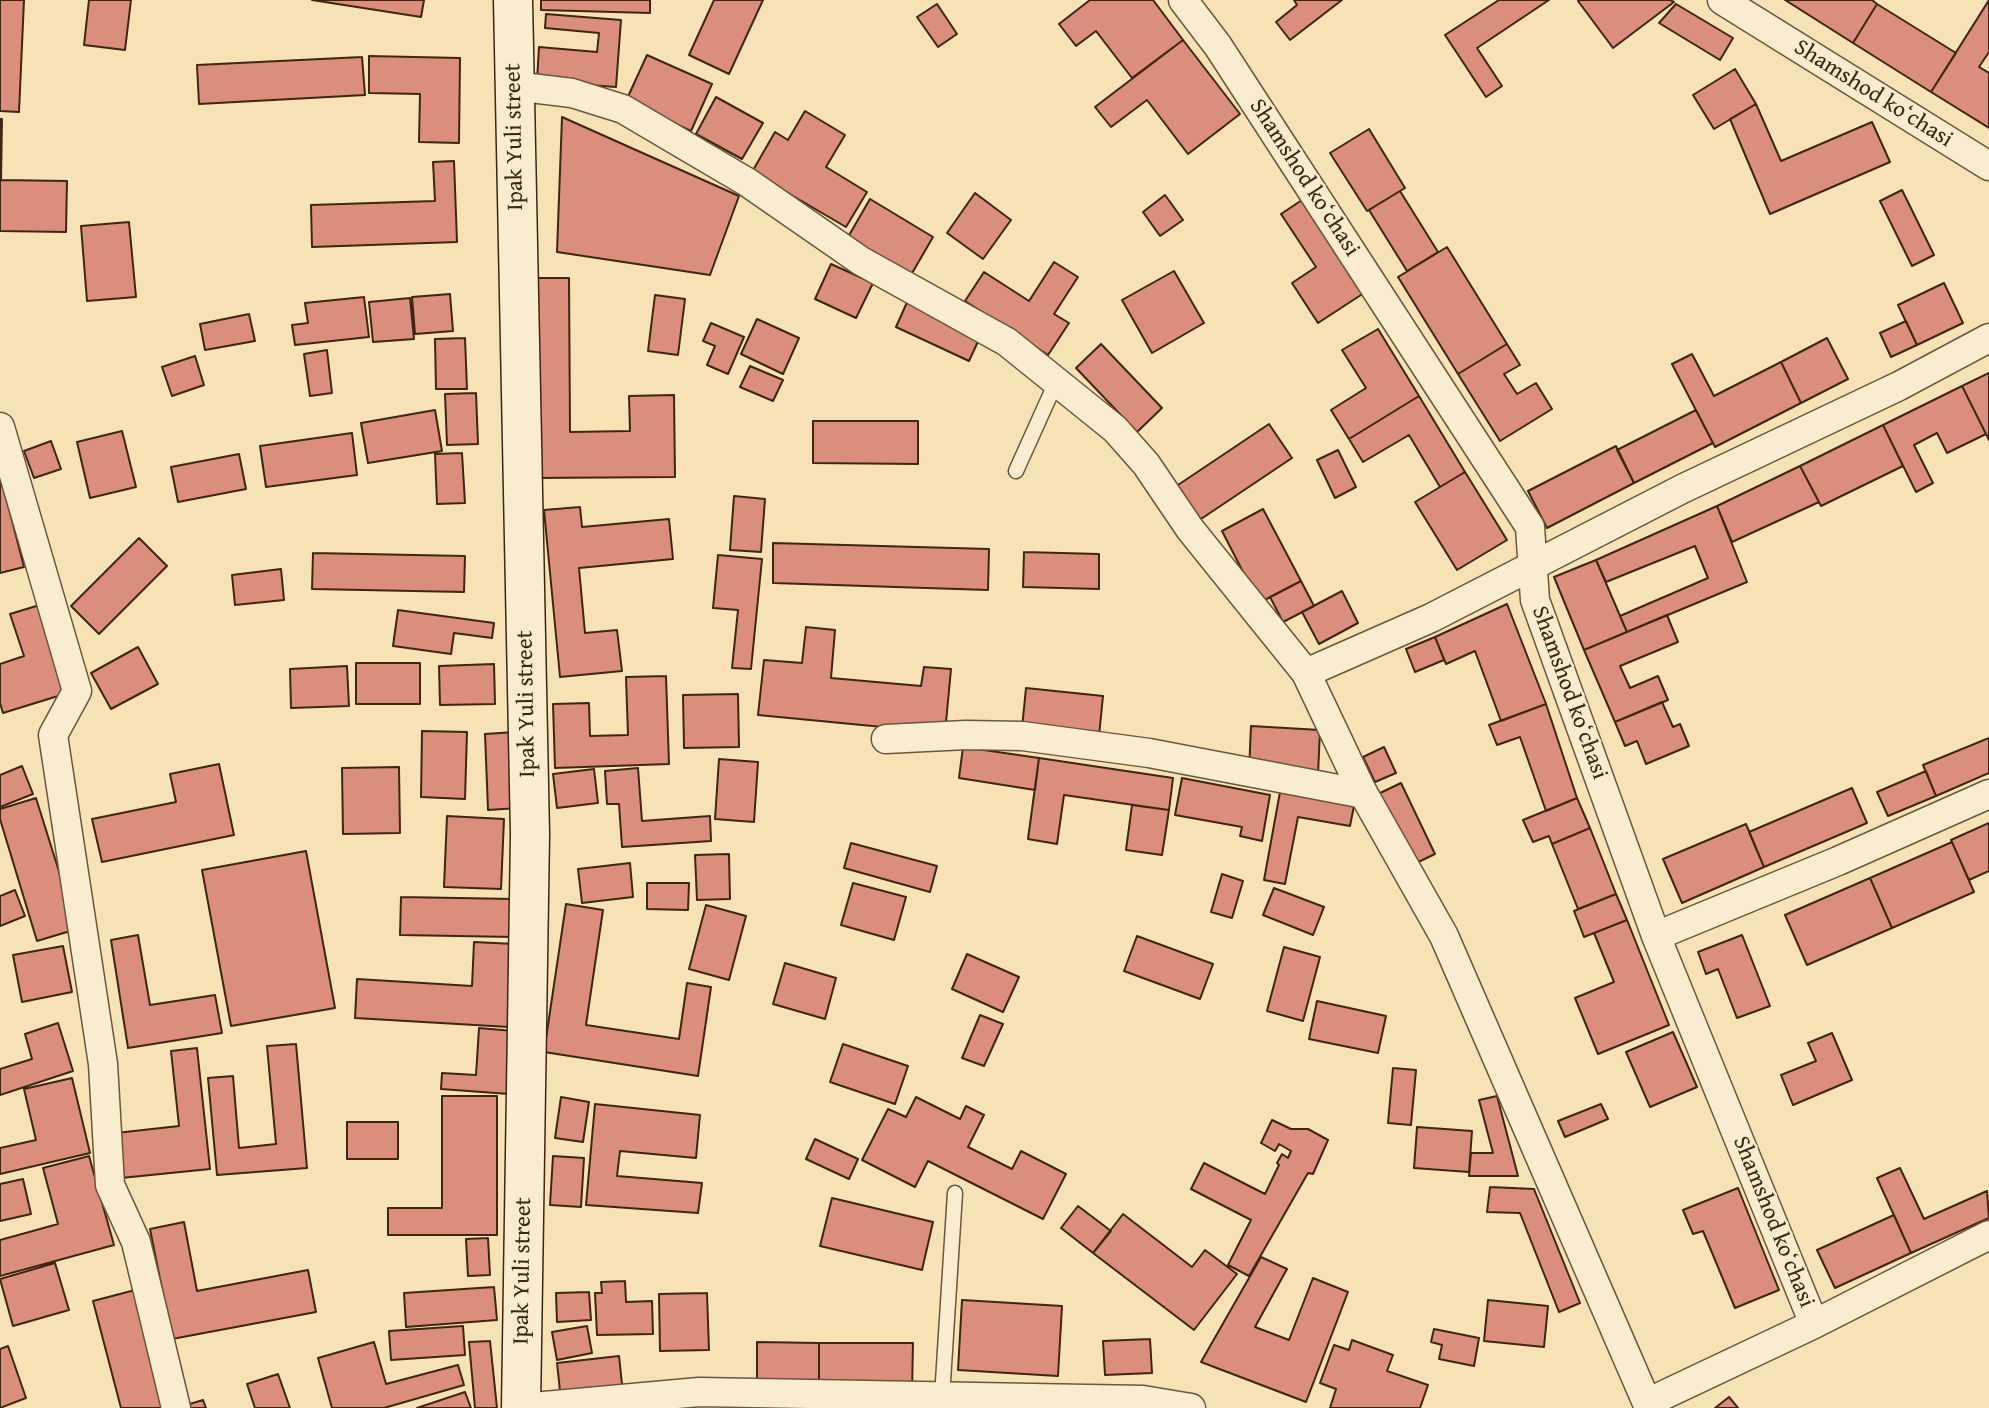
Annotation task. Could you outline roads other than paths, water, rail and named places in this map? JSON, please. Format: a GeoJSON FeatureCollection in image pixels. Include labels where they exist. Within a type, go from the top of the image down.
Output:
{"type":"FeatureCollection","features":[{"type":"Feature","properties":{"kind":"main road","name":"Ipak Yuli street"},"geometry":{"type":"LineString","coordinates":[[513,0],[530,834],[522,1408]]}},
{"type":"Feature","properties":{"kind":"street","name":"Shamshod koʻchasi"},"geometry":{"type":"LineString","coordinates":[[1183,0],[1219,46],[1530,527],[1535,600],[1656,936],[1814,1324]]}},
{"type":"Feature","properties":{"kind":"street","name":"Shamshod koʻchasi"},"geometry":{"type":"LineString","coordinates":[[1722,0],[1989,166]]}},
{"type":"Feature","properties":{"kind":"street"},"geometry":{"type":"LineString","coordinates":[[514,86],[572,93],[623,109],[747,182],[860,261],[1007,342],[1115,429],[1146,464],[1190,529],[1306,673],[1364,794],[1444,936],[1647,1406]]}},
{"type":"Feature","properties":{"kind":"street"},"geometry":{"type":"LineString","coordinates":[[1306,673],[1431,618],[1682,489],[1899,386],[1989,338]]}},
{"type":"Feature","properties":{"kind":"street"},"geometry":{"type":"LineString","coordinates":[[0,427],[77,691],[53,735],[103,1064],[110,1185],[136,1242],[176,1408]]}},
{"type":"Feature","properties":{"kind":"street"},"geometry":{"type":"LineString","coordinates":[[886,739],[966,735],[1022,736],[1149,753],[1364,794]]}},
{"type":"Feature","properties":{"kind":"street"},"geometry":{"type":"LineString","coordinates":[[1656,936],[1838,861],[1989,794]]}},
{"type":"Feature","properties":{"kind":"street","name":"Shamshod koʻchasi"},"geometry":{"type":"LineString","coordinates":[[1647,1406],[1989,1235]]}},
{"type":"Feature","properties":{"kind":"street"},"geometry":{"type":"LineString","coordinates":[[522,1408],[699,1392],[1143,1400],[1191,1408]]}},
{"type":"Feature","properties":{"kind":"lane"},"geometry":{"type":"LineString","coordinates":[[1016,471],[1057,380]]}},
{"type":"Feature","properties":{"kind":"lane"},"geometry":{"type":"LineString","coordinates":[[942,1396],[955,1193]]}}]}
